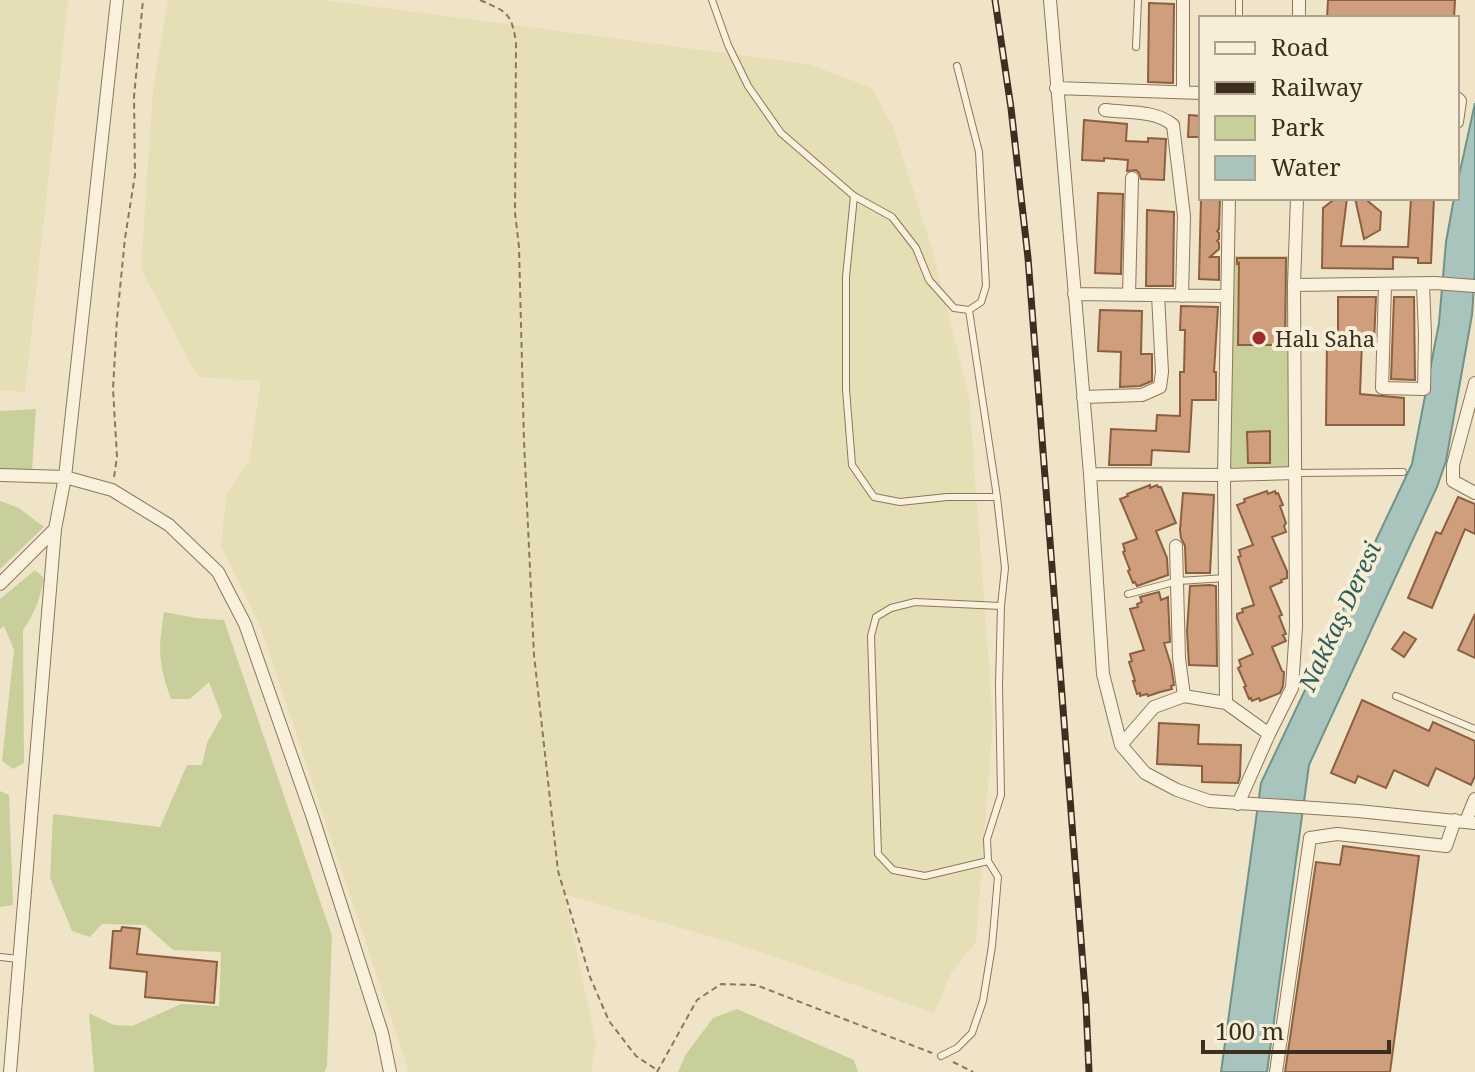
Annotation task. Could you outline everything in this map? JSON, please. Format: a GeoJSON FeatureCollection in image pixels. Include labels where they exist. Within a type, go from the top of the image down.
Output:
{"type":"FeatureCollection","features":[{"type":"Feature","properties":{"kind":"street"},"geometry":{"type":"LineString","coordinates":[[10,1072],[6,1032],[19,959],[55,529],[65,477],[117,0]]}},
{"type":"Feature","properties":{"kind":"street"},"geometry":{"type":"LineString","coordinates":[[1050,0],[1090,474],[1103,674],[1121,745],[1145,773],[1177,790],[1209,801],[1465,821]]}},
{"type":"Feature","properties":{"kind":"street"},"geometry":{"type":"LineString","coordinates":[[1183,0],[1183,92]]}},
{"type":"Feature","properties":{"kind":"street"},"geometry":{"type":"LineString","coordinates":[[1056,88],[1199,93]]}},
{"type":"Feature","properties":{"kind":"street"},"geometry":{"type":"LineString","coordinates":[[1105,110],[1156,116],[1173,125],[1184,216],[1182,296]]}},
{"type":"Feature","properties":{"kind":"street"},"geometry":{"type":"LineString","coordinates":[[1129,295],[1132,178]]}},
{"type":"Feature","properties":{"kind":"street"},"geometry":{"type":"LineString","coordinates":[[1226,703],[1224,475],[1229,200]]}},
{"type":"Feature","properties":{"kind":"street"},"geometry":{"type":"LineString","coordinates":[[1238,804],[1292,688],[1296,627],[1294,285],[1297,200]]}},
{"type":"Feature","properties":{"kind":"street"},"geometry":{"type":"LineString","coordinates":[[1385,285],[1382,388],[1424,389],[1429,284]]}},
{"type":"Feature","properties":{"kind":"street"},"geometry":{"type":"LineString","coordinates":[[1294,285],[1475,286]]}},
{"type":"Feature","properties":{"kind":"street"},"geometry":{"type":"LineString","coordinates":[[1074,294],[1226,296]]}},
{"type":"Feature","properties":{"kind":"street"},"geometry":{"type":"LineString","coordinates":[[1083,397],[1142,395],[1160,387],[1158,295]]}},
{"type":"Feature","properties":{"kind":"street"},"geometry":{"type":"LineString","coordinates":[[1475,383],[1453,465],[1453,481],[1475,493]]}},
{"type":"Feature","properties":{"kind":"street"},"geometry":{"type":"LineString","coordinates":[[1090,474],[1295,473]]}},
{"type":"Feature","properties":{"kind":"street"},"geometry":{"type":"LineString","coordinates":[[0,475],[65,477],[112,490],[169,525],[218,572],[245,624],[318,832],[382,1033],[390,1072]]}},
{"type":"Feature","properties":{"kind":"street"},"geometry":{"type":"LineString","coordinates":[[0,584],[55,529]]}},
{"type":"Feature","properties":{"kind":"street"},"geometry":{"type":"LineString","coordinates":[[1176,546],[1179,658],[1184,696]]}},
{"type":"Feature","properties":{"kind":"street"},"geometry":{"type":"LineString","coordinates":[[1121,745],[1154,707],[1184,696],[1226,703],[1269,734]]}},
{"type":"Feature","properties":{"kind":"street"},"geometry":{"type":"LineString","coordinates":[[1276,1072],[1310,838],[1337,834],[1446,846],[1465,821],[1475,799]]}},
{"type":"Feature","properties":{"kind":"lane"},"geometry":{"type":"LineString","coordinates":[[712,0],[728,45],[748,86],[781,133],[854,196],[892,217],[916,248],[929,280],[954,308],[969,310],[981,302],[986,286],[979,152],[957,66]]}},
{"type":"Feature","properties":{"kind":"lane"},"geometry":{"type":"LineString","coordinates":[[1136,47],[1138,0]]}},
{"type":"Feature","properties":{"kind":"lane"},"geometry":{"type":"LineString","coordinates":[[854,196],[846,277],[846,389],[852,465],[874,497],[900,502],[947,497],[997,497]]}},
{"type":"Feature","properties":{"kind":"lane"},"geometry":{"type":"LineString","coordinates":[[941,1056],[957,1048],[972,1033],[983,1001],[998,877],[988,861],[987,839],[1001,795],[999,685],[1005,568],[969,310]]}},
{"type":"Feature","properties":{"kind":"lane"},"geometry":{"type":"LineString","coordinates":[[1295,473],[1403,472]]}},
{"type":"Feature","properties":{"kind":"lane"},"geometry":{"type":"LineString","coordinates":[[1128,594],[1178,581],[1226,578]]}},
{"type":"Feature","properties":{"kind":"lane"},"geometry":{"type":"LineString","coordinates":[[988,861],[925,876],[893,870],[878,854],[871,636],[876,617],[891,608],[915,602],[1001,606]]}},
{"type":"Feature","properties":{"kind":"lane"},"geometry":{"type":"LineString","coordinates":[[1396,696],[1475,729]]}},
{"type":"Feature","properties":{"kind":"lane"},"geometry":{"type":"LineString","coordinates":[[0,957],[19,959]]}},
{"type":"Feature","properties":{"kind":"path"},"geometry":{"type":"LineString","coordinates":[[112,490],[117,457],[113,389],[117,319],[135,175],[134,97],[143,0]]}},
{"type":"Feature","properties":{"kind":"path"},"geometry":{"type":"LineString","coordinates":[[480,0],[500,9],[512,20],[516,42],[515,213],[519,247],[534,655],[558,871],[590,977],[609,1021],[636,1056],[657,1071],[697,1000],[721,984],[756,985],[941,1056],[973,1072]]}},
{"type":"Feature","properties":{"kind":"shaded area"},"geometry":{"type":"Polygon","coordinates":[[[0,0],[68,0],[25,392],[0,390],[0,0]]]}},
{"type":"Feature","properties":{"kind":"shaded area"},"geometry":{"type":"Polygon","coordinates":[[[168,0],[324,0],[808,64],[872,88],[893,127],[933,252],[969,396],[993,721],[976,942],[951,973],[934,1013],[750,948],[564,894],[596,1042],[591,1072],[409,1072],[261,628],[221,546],[227,493],[249,462],[261,381],[198,377],[141,269],[153,90],[168,0]]]}},
{"type":"Feature","properties":{"kind":"green space","name":"Halı Saha"},"geometry":{"type":"Polygon","coordinates":[[[1228,256],[1290,256],[1288,471],[1224,467],[1228,256]]]}},
{"type":"Feature","properties":{"kind":"green space"},"geometry":{"type":"Polygon","coordinates":[[[36,409],[32,471],[0,469],[0,411],[36,409]]]}},
{"type":"Feature","properties":{"kind":"green space"},"geometry":{"type":"Polygon","coordinates":[[[0,501],[19,508],[44,527],[0,569],[0,501]]]}},
{"type":"Feature","properties":{"kind":"green space"},"geometry":{"type":"Polygon","coordinates":[[[35,570],[44,578],[36,606],[23,630],[24,763],[13,769],[2,761],[14,650],[4,626],[0,629],[0,599],[35,570]]]}},
{"type":"Feature","properties":{"kind":"green space"},"geometry":{"type":"Polygon","coordinates":[[[164,612],[224,620],[332,936],[327,1066],[324,1072],[94,1072],[89,1013],[114,1025],[132,1026],[181,1004],[219,1006],[221,952],[173,950],[145,925],[102,924],[90,937],[72,931],[50,878],[53,814],[160,827],[187,765],[202,765],[207,743],[222,716],[209,682],[190,699],[171,699],[160,656],[164,612]]]}},
{"type":"Feature","properties":{"kind":"green space"},"geometry":{"type":"Polygon","coordinates":[[[0,791],[9,795],[13,905],[0,907],[0,791]]]}},
{"type":"Feature","properties":{"kind":"green space"},"geometry":{"type":"Polygon","coordinates":[[[737,1009],[854,1060],[858,1072],[678,1072],[686,1054],[713,1018],[737,1009]]]}},
{"type":"Feature","properties":{"kind":"water"},"geometry":{"type":"Polygon","coordinates":[[[1475,103],[1472,315],[1446,461],[1437,487],[1309,765],[1267,1072],[1221,1072],[1261,783],[1412,464],[1439,323],[1446,242],[1454,200],[1459,200],[1459,176],[1475,103]]]}},
{"type":"Feature","properties":{"kind":"building"},"geometry":{"type":"Polygon","coordinates":[[[1328,0],[1455,0],[1454,16],[1327,16],[1328,0]]]}},
{"type":"Feature","properties":{"kind":"building"},"geometry":{"type":"Polygon","coordinates":[[[1149,3],[1174,4],[1173,83],[1148,82],[1149,3]]]}},
{"type":"Feature","properties":{"kind":"building"},"geometry":{"type":"Polygon","coordinates":[[[1189,115],[1199,116],[1199,137],[1188,137],[1189,115]]]}},
{"type":"Feature","properties":{"kind":"building"},"geometry":{"type":"Polygon","coordinates":[[[1084,120],[1127,124],[1126,141],[1166,139],[1164,180],[1141,179],[1136,170],[1127,171],[1128,160],[1082,160],[1084,120]]]}},
{"type":"Feature","properties":{"kind":"building"},"geometry":{"type":"Polygon","coordinates":[[[1098,193],[1123,194],[1121,274],[1095,273],[1098,193]]]}},
{"type":"Feature","properties":{"kind":"building"},"geometry":{"type":"Polygon","coordinates":[[[1201,200],[1220,200],[1219,249],[1210,257],[1219,257],[1219,280],[1199,279],[1201,200]]]}},
{"type":"Feature","properties":{"kind":"building"},"geometry":{"type":"Polygon","coordinates":[[[1333,200],[1347,200],[1341,246],[1408,247],[1411,200],[1434,200],[1431,263],[1418,263],[1418,258],[1393,257],[1393,269],[1322,268],[1323,208],[1333,200]]]}},
{"type":"Feature","properties":{"kind":"building"},"geometry":{"type":"Polygon","coordinates":[[[1355,200],[1366,200],[1381,212],[1380,230],[1364,239],[1355,200]]]}},
{"type":"Feature","properties":{"kind":"building"},"geometry":{"type":"Polygon","coordinates":[[[1147,210],[1174,212],[1173,286],[1146,286],[1147,210]]]}},
{"type":"Feature","properties":{"kind":"building"},"geometry":{"type":"Polygon","coordinates":[[[1237,258],[1286,258],[1285,345],[1238,345],[1237,258]]]}},
{"type":"Feature","properties":{"kind":"building"},"geometry":{"type":"Polygon","coordinates":[[[1338,297],[1376,297],[1374,342],[1362,342],[1360,394],[1404,398],[1404,425],[1326,425],[1327,342],[1338,342],[1338,297]]]}},
{"type":"Feature","properties":{"kind":"building"},"geometry":{"type":"Polygon","coordinates":[[[1394,297],[1414,297],[1415,380],[1391,379],[1394,297]]]}},
{"type":"Feature","properties":{"kind":"building"},"geometry":{"type":"Polygon","coordinates":[[[1181,306],[1218,307],[1214,372],[1216,400],[1192,400],[1189,452],[1152,450],[1151,465],[1109,465],[1111,429],[1156,431],[1157,415],[1180,416],[1180,372],[1184,372],[1185,330],[1180,330],[1181,306]]]}},
{"type":"Feature","properties":{"kind":"building"},"geometry":{"type":"Polygon","coordinates":[[[1100,310],[1142,311],[1141,354],[1152,354],[1152,381],[1140,386],[1120,387],[1121,352],[1098,351],[1100,310]]]}},
{"type":"Feature","properties":{"kind":"building"},"geometry":{"type":"Polygon","coordinates":[[[1270,431],[1270,463],[1248,463],[1247,432],[1270,431]]]}},
{"type":"Feature","properties":{"kind":"building"},"geometry":{"type":"Polygon","coordinates":[[[1150,485],[1150,488],[1161,487],[1176,523],[1156,531],[1167,558],[1168,575],[1137,586],[1128,571],[1123,544],[1137,539],[1120,499],[1150,485]]]}},
{"type":"Feature","properties":{"kind":"building"},"geometry":{"type":"Polygon","coordinates":[[[1267,491],[1268,494],[1278,493],[1286,523],[1286,532],[1272,537],[1287,571],[1287,578],[1270,587],[1286,634],[1283,635],[1286,641],[1272,647],[1284,672],[1283,686],[1280,693],[1252,701],[1238,668],[1241,666],[1239,660],[1253,654],[1237,614],[1254,605],[1238,557],[1241,556],[1239,550],[1253,545],[1237,505],[1245,502],[1244,499],[1267,491]]]}},
{"type":"Feature","properties":{"kind":"building"},"geometry":{"type":"Polygon","coordinates":[[[1183,493],[1214,495],[1210,573],[1186,573],[1185,546],[1180,530],[1183,493]]]}},
{"type":"Feature","properties":{"kind":"building"},"geometry":{"type":"Polygon","coordinates":[[[1458,497],[1475,504],[1475,534],[1465,529],[1432,608],[1408,598],[1436,532],[1441,534],[1458,497]]]}},
{"type":"Feature","properties":{"kind":"building"},"geometry":{"type":"Polygon","coordinates":[[[1190,586],[1216,586],[1217,666],[1189,665],[1187,631],[1190,586]]]}},
{"type":"Feature","properties":{"kind":"building"},"geometry":{"type":"Polygon","coordinates":[[[1159,592],[1161,600],[1168,597],[1170,642],[1164,643],[1174,685],[1172,689],[1140,696],[1129,662],[1132,661],[1130,654],[1144,650],[1130,609],[1138,607],[1137,604],[1142,602],[1140,597],[1159,592]]]}},
{"type":"Feature","properties":{"kind":"building"},"geometry":{"type":"Polygon","coordinates":[[[1475,614],[1475,658],[1458,650],[1475,614]]]}},
{"type":"Feature","properties":{"kind":"building"},"geometry":{"type":"Polygon","coordinates":[[[1404,632],[1416,639],[1404,657],[1392,649],[1404,632]]]}},
{"type":"Feature","properties":{"kind":"building"},"geometry":{"type":"Polygon","coordinates":[[[1362,700],[1429,731],[1433,722],[1475,741],[1475,776],[1471,785],[1436,768],[1428,786],[1394,770],[1386,788],[1358,776],[1355,783],[1331,773],[1362,700]]]}},
{"type":"Feature","properties":{"kind":"building"},"geometry":{"type":"Polygon","coordinates":[[[1159,723],[1199,725],[1198,744],[1241,745],[1238,783],[1202,782],[1202,766],[1157,764],[1159,723]]]}},
{"type":"Feature","properties":{"kind":"building"},"geometry":{"type":"Polygon","coordinates":[[[1343,846],[1419,856],[1390,1072],[1285,1072],[1316,862],[1340,865],[1343,846]]]}},
{"type":"Feature","properties":{"kind":"building"},"geometry":{"type":"Polygon","coordinates":[[[122,927],[140,929],[137,954],[217,962],[214,1003],[145,997],[147,972],[110,968],[113,931],[121,931],[122,927]]]}},
{"type":"Feature","properties":{"kind":"railway"},"geometry":{"type":"LineString","coordinates":[[995,0],[1028,258],[1089,1072]]}},
{"type":"Feature","properties":{"kind":"place","name":"Halı Saha"},"geometry":{"type":"Point","coordinates":[1259,338]}},
{"type":"Feature","properties":{"kind":"water label","name":"Nakkaş Deresi"},"geometry":{"type":"Point","coordinates":[1339,616]}}]}
